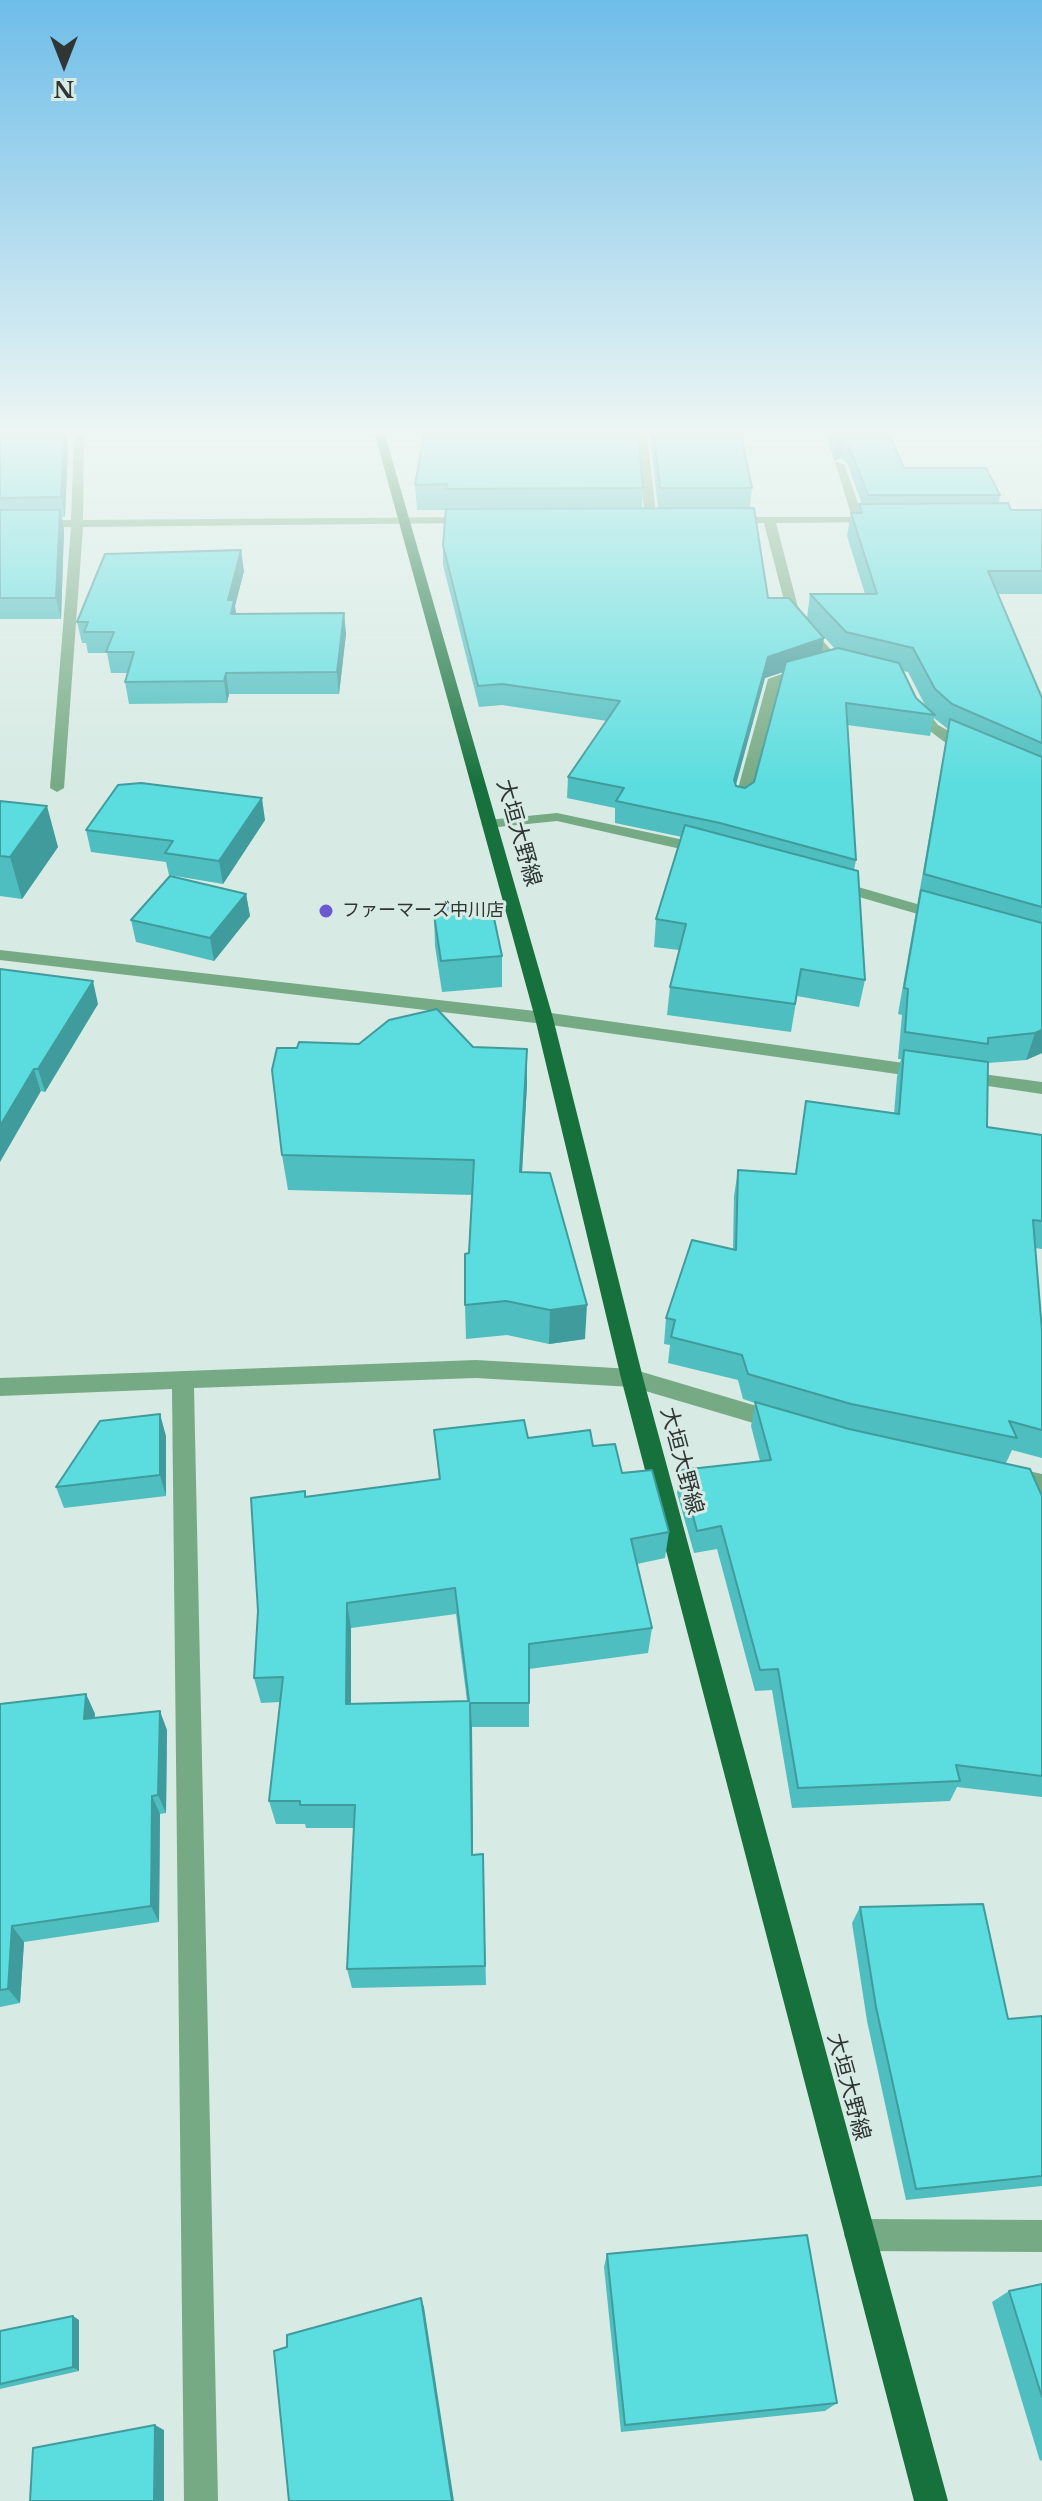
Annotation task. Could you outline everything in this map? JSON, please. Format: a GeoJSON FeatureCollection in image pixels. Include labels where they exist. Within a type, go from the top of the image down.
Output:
{"type":"FeatureCollection","features":[{"type":"Feature","properties":{"kind":"main road","name":"大垣大野線"},"geometry":{"type":"LineString","coordinates":[[413,552],[544,1018],[632,1378],[931,2501]]}},
{"type":"Feature","properties":{"kind":"street"},"geometry":{"type":"LineString","coordinates":[[57,788],[75,552]]}},
{"type":"Feature","properties":{"kind":"street"},"geometry":{"type":"LineString","coordinates":[[777,552],[794,616],[835,662]]}},
{"type":"Feature","properties":{"kind":"street"},"geometry":{"type":"LineString","coordinates":[[741,803],[775,679],[835,662],[863,667]]}},
{"type":"Feature","properties":{"kind":"street"},"geometry":{"type":"LineString","coordinates":[[908,691],[921,718],[940,734],[984,753]]}},
{"type":"Feature","properties":{"kind":"street"},"geometry":{"type":"LineString","coordinates":[[488,824],[557,817],[717,853]]}},
{"type":"Feature","properties":{"kind":"street"},"geometry":{"type":"LineString","coordinates":[[824,883],[963,922]]}},
{"type":"Feature","properties":{"kind":"street"},"geometry":{"type":"LineString","coordinates":[[0,955],[544,1018],[1042,1088]]}},
{"type":"Feature","properties":{"kind":"street"},"geometry":{"type":"LineString","coordinates":[[0,1387],[476,1369],[632,1378],[799,1428]]}},
{"type":"Feature","properties":{"kind":"street"},"geometry":{"type":"LineString","coordinates":[[183,1380],[201,2501]]}},
{"type":"Feature","properties":{"kind":"street"},"geometry":{"type":"LineString","coordinates":[[981,1471],[1042,1484]]}},
{"type":"Feature","properties":{"kind":"street"},"geometry":{"type":"LineString","coordinates":[[860,2235],[1042,2236]]}},
{"type":"Feature","properties":{"kind":"building"},"geometry":{"type":"Polygon","coordinates":[[[0,552],[58,552],[56,598],[0,598],[0,552]]]}},
{"type":"Feature","properties":{"kind":"building"},"geometry":{"type":"Polygon","coordinates":[[[241,552],[228,600],[234,600],[231,614],[344,613],[337,672],[226,673],[224,681],[125,682],[134,652],[106,652],[114,632],[84,632],[88,622],[77,622],[105,554],[241,552]]]}},
{"type":"Feature","properties":{"kind":"building"},"geometry":{"type":"Polygon","coordinates":[[[445,552],[761,552],[768,598],[789,598],[824,638],[768,657],[734,780],[736,786],[745,788],[754,782],[786,662],[838,648],[899,663],[916,698],[935,715],[846,703],[856,860],[720,823],[616,801],[624,788],[568,777],[620,701],[502,684],[478,686],[445,552]]]}},
{"type":"Feature","properties":{"kind":"building"},"geometry":{"type":"Polygon","coordinates":[[[863,552],[1042,552],[1042,571],[988,571],[1042,698],[1042,743],[952,704],[935,689],[913,648],[846,632],[810,594],[877,594],[863,552]]]}},
{"type":"Feature","properties":{"kind":"building"},"geometry":{"type":"Polygon","coordinates":[[[950,719],[1042,757],[1042,907],[924,874],[950,719]]]}},
{"type":"Feature","properties":{"kind":"building"},"geometry":{"type":"Polygon","coordinates":[[[141,783],[262,798],[219,861],[165,853],[173,841],[86,830],[118,785],[141,783]]]}},
{"type":"Feature","properties":{"kind":"building"},"geometry":{"type":"Polygon","coordinates":[[[0,801],[47,806],[10,857],[0,856],[0,801]]]}},
{"type":"Feature","properties":{"kind":"building"},"geometry":{"type":"Polygon","coordinates":[[[685,825],[858,871],[865,980],[801,969],[795,1004],[670,987],[686,924],[656,919],[685,825]]]}},
{"type":"Feature","properties":{"kind":"building"},"geometry":{"type":"Polygon","coordinates":[[[170,876],[246,894],[210,938],[131,920],[170,876]]]}},
{"type":"Feature","properties":{"kind":"building"},"geometry":{"type":"Polygon","coordinates":[[[921,890],[1042,923],[1042,1030],[988,1038],[988,1044],[905,1032],[908,989],[904,988],[921,890]]]}},
{"type":"Feature","properties":{"kind":"building"},"geometry":{"type":"Polygon","coordinates":[[[491,904],[502,956],[441,961],[434,915],[446,914],[445,908],[491,904]]]}},
{"type":"Feature","properties":{"kind":"building"},"geometry":{"type":"Polygon","coordinates":[[[0,969],[93,981],[0,1126],[0,969]]]}},
{"type":"Feature","properties":{"kind":"building"},"geometry":{"type":"Polygon","coordinates":[[[437,1009],[473,1047],[527,1049],[520,1172],[550,1173],[587,1305],[550,1310],[506,1301],[465,1305],[465,1254],[469,1253],[474,1160],[282,1155],[272,1070],[277,1048],[297,1048],[299,1042],[359,1044],[389,1020],[437,1009]]]}},
{"type":"Feature","properties":{"kind":"building"},"geometry":{"type":"Polygon","coordinates":[[[904,1050],[988,1062],[987,1127],[1042,1135],[1042,1221],[1033,1220],[1042,1331],[1042,1430],[1009,1421],[1017,1438],[851,1404],[748,1374],[742,1355],[671,1337],[675,1320],[666,1318],[692,1240],[736,1250],[738,1170],[796,1174],[806,1101],[899,1114],[904,1050]]]}},
{"type":"Feature","properties":{"kind":"building"},"geometry":{"type":"Polygon","coordinates":[[[755,1402],[849,1429],[1030,1469],[1042,1496],[1042,1776],[956,1765],[960,1781],[798,1788],[778,1669],[760,1670],[721,1526],[697,1531],[681,1470],[771,1460],[755,1402]]]}},
{"type":"Feature","properties":{"kind":"building"},"geometry":{"type":"Polygon","coordinates":[[[160,1414],[160,1475],[56,1487],[100,1421],[160,1414]]]}},
{"type":"Feature","properties":{"kind":"building"},"geometry":{"type":"Polygon","coordinates":[[[524,1420],[528,1438],[590,1430],[593,1446],[615,1444],[622,1473],[652,1470],[669,1532],[631,1539],[652,1628],[529,1644],[529,1703],[470,1703],[472,1855],[483,1854],[485,1966],[347,1969],[355,1805],[300,1805],[300,1801],[269,1801],[283,1677],[254,1678],[258,1611],[251,1498],[305,1491],[305,1497],[440,1479],[434,1430],[524,1420]],[[455,1588],[347,1603],[346,1704],[469,1701],[455,1588]]]}},
{"type":"Feature","properties":{"kind":"building"},"geometry":{"type":"Polygon","coordinates":[[[86,1694],[84,1719],[160,1711],[158,1795],[152,1796],[151,1906],[12,1926],[8,1989],[0,1990],[0,1704],[86,1694]]]}},
{"type":"Feature","properties":{"kind":"building"},"geometry":{"type":"Polygon","coordinates":[[[983,1904],[1008,2019],[1042,2016],[1042,2176],[916,2189],[876,2007],[860,1907],[983,1904]]]}},
{"type":"Feature","properties":{"kind":"building"},"geometry":{"type":"Polygon","coordinates":[[[807,2235],[837,2403],[625,2425],[607,2254],[807,2235]]]}},
{"type":"Feature","properties":{"kind":"building"},"geometry":{"type":"Polygon","coordinates":[[[1042,2284],[1042,2397],[1009,2291],[1042,2284]]]}},
{"type":"Feature","properties":{"kind":"building"},"geometry":{"type":"Polygon","coordinates":[[[421,2298],[452,2501],[289,2501],[274,2351],[287,2347],[287,2335],[421,2298]]]}},
{"type":"Feature","properties":{"kind":"building"},"geometry":{"type":"Polygon","coordinates":[[[73,2316],[73,2367],[0,2384],[0,2331],[73,2316]]]}},
{"type":"Feature","properties":{"kind":"building"},"geometry":{"type":"Polygon","coordinates":[[[155,2425],[154,2501],[30,2501],[33,2448],[155,2425]]]}},
{"type":"Feature","properties":{"kind":"place","name":"ファーマーズ中川店"},"geometry":{"type":"Point","coordinates":[326,911]}}]}
